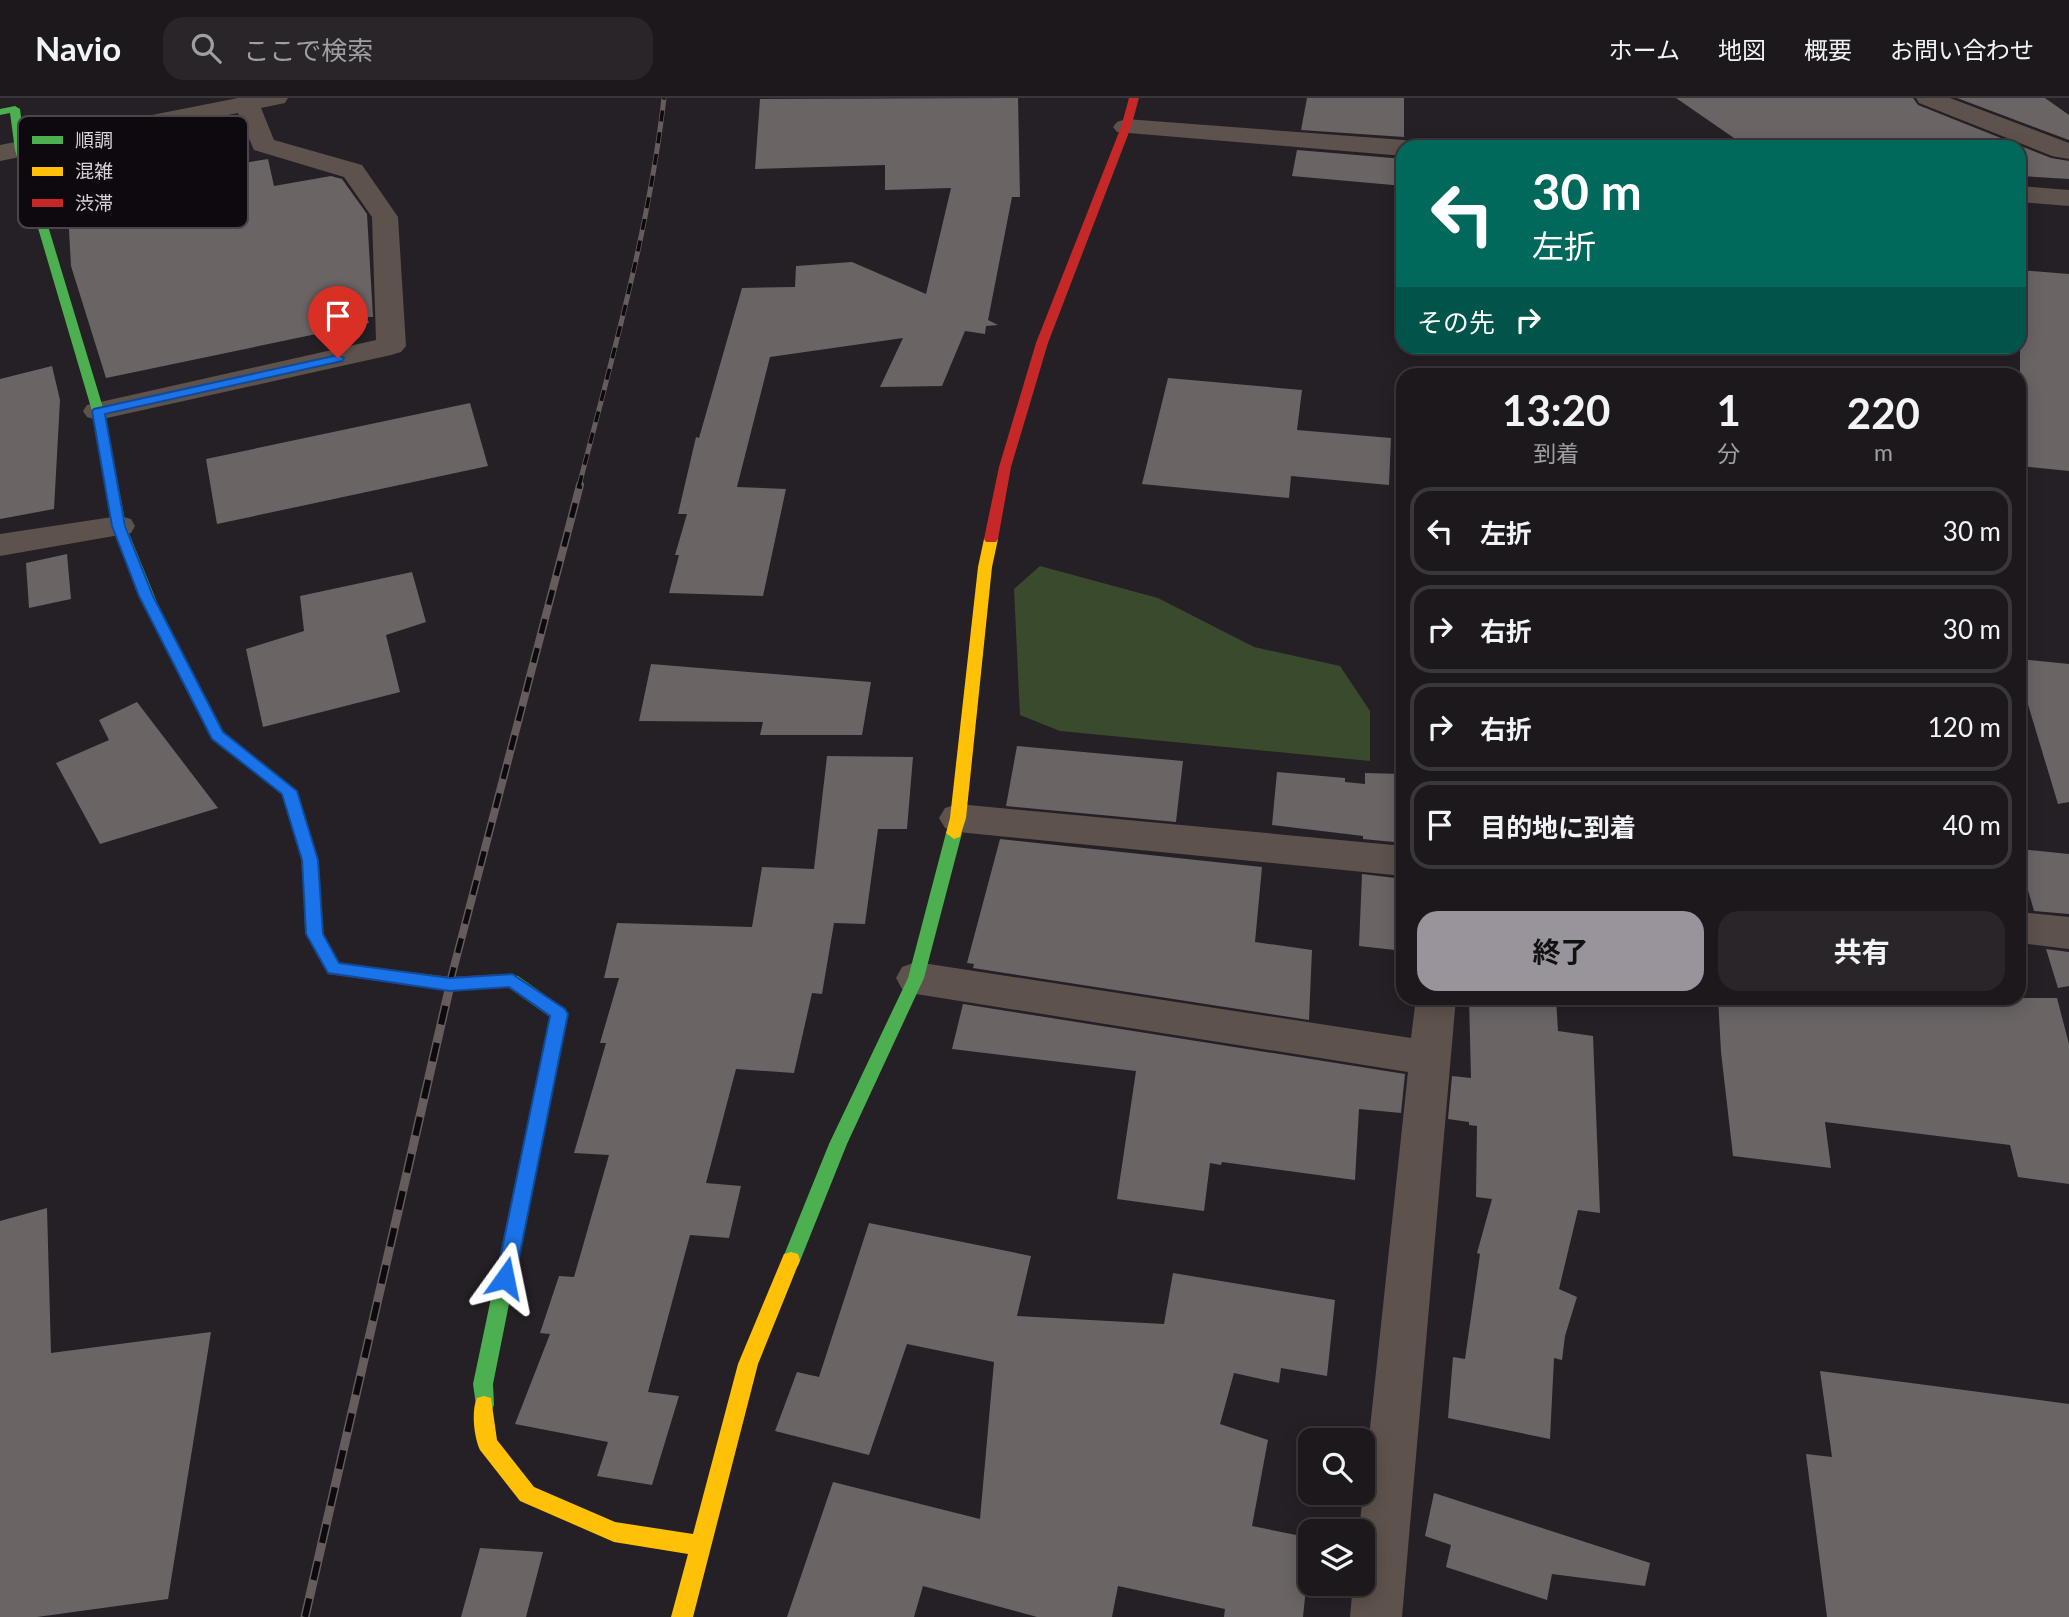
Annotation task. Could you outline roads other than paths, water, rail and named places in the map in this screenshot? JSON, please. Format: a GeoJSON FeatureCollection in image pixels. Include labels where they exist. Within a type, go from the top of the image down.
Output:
{"type":"FeatureCollection","features":[{"type":"Feature","properties":{"kind":"street"},"geometry":{"type":"LineString","coordinates":[[192,116],[276,98]]}},
{"type":"Feature","properties":{"kind":"street"},"geometry":{"type":"LineString","coordinates":[[682,1617],[748,1364],[838,1144],[916,978],[958,818],[985,566],[1005,467],[1042,343],[1126,127],[1134,98]]}},
{"type":"Feature","properties":{"kind":"street"},"geometry":{"type":"LineString","coordinates":[[1928,98],[2061,151],[2069,151]]}},
{"type":"Feature","properties":{"kind":"street"},"geometry":{"type":"LineString","coordinates":[[98,411],[391,346],[385,217],[353,172],[262,145],[247,105]]}},
{"type":"Feature","properties":{"kind":"street"},"geometry":{"type":"LineString","coordinates":[[0,111],[15,109],[10,152],[18,176]]}},
{"type":"Feature","properties":{"kind":"street"},"geometry":{"type":"LineString","coordinates":[[1126,127],[1396,147]]}},
{"type":"Feature","properties":{"kind":"street"},"geometry":{"type":"LineString","coordinates":[[2026,194],[2069,198]]}},
{"type":"Feature","properties":{"kind":"street"},"geometry":{"type":"LineString","coordinates":[[36,228],[98,411],[119,526],[146,596],[218,736],[289,791],[310,860],[314,934],[334,969],[450,984],[512,981],[559,1014],[483,1384],[487,1443],[527,1494],[614,1532],[701,1545]]}},
{"type":"Feature","properties":{"kind":"street"},"geometry":{"type":"LineString","coordinates":[[0,545],[119,526]]}},
{"type":"Feature","properties":{"kind":"street"},"geometry":{"type":"LineString","coordinates":[[958,818],[1396,860]]}},
{"type":"Feature","properties":{"kind":"street"},"geometry":{"type":"LineString","coordinates":[[2026,929],[2069,933]]}},
{"type":"Feature","properties":{"kind":"street"},"geometry":{"type":"LineString","coordinates":[[916,978],[1430,1058]]}},
{"type":"Feature","properties":{"kind":"street"},"geometry":{"type":"LineString","coordinates":[[1376,1617],[1435,1005]]}},
{"type":"Feature","properties":{"kind":"railway"},"geometry":{"type":"LineString","coordinates":[[579,486],[639,245],[664,98]]}},
{"type":"Feature","properties":{"kind":"railway"},"geometry":{"type":"LineString","coordinates":[[450,982],[580,485]]}},
{"type":"Feature","properties":{"kind":"railway"},"geometry":{"type":"LineString","coordinates":[[305,1617],[451,981]]}}]}
